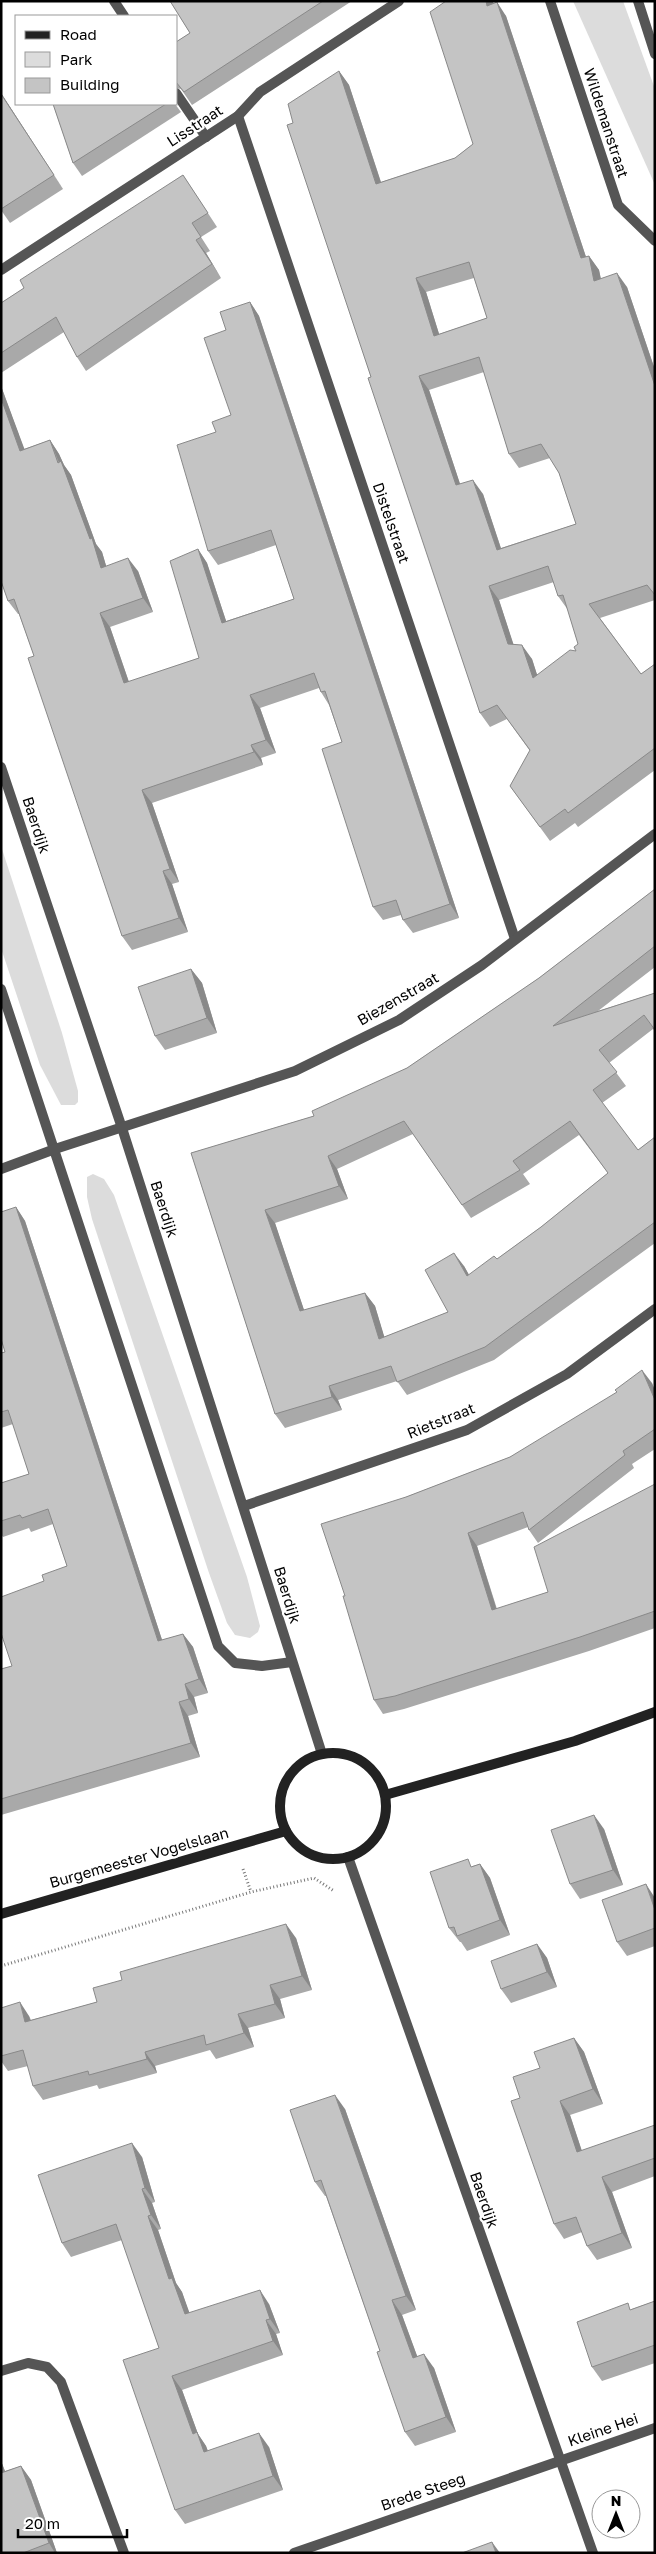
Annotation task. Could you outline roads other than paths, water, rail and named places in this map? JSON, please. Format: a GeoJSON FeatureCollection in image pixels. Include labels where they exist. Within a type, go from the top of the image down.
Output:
{"type":"FeatureCollection","features":[{"type":"Feature","properties":{"kind":"street"},"geometry":{"type":"LineString","coordinates":[[114,1],[123,15]]}},
{"type":"Feature","properties":{"kind":"street","name":"Lisstraat"},"geometry":{"type":"LineString","coordinates":[[1,270],[238,116],[260,92],[399,1]]}},
{"type":"Feature","properties":{"kind":"street","name":"Wildemanstraat"},"geometry":{"type":"LineString","coordinates":[[550,1],[618,205],[655,241]]}},
{"type":"Feature","properties":{"kind":"street"},"geometry":{"type":"LineString","coordinates":[[638,1],[655,54]]}},
{"type":"Feature","properties":{"kind":"street"},"geometry":{"type":"LineString","coordinates":[[178,96],[206,137]]}},
{"type":"Feature","properties":{"kind":"street","name":"Distelstraat"},"geometry":{"type":"LineString","coordinates":[[238,116],[515,939]]}},
{"type":"Feature","properties":{"kind":"street","name":"Baerdijk"},"geometry":{"type":"LineString","coordinates":[[1,767],[122,1128],[322,1754]]}},
{"type":"Feature","properties":{"kind":"street","name":"Biezenstraat"},"geometry":{"type":"LineString","coordinates":[[1,1169],[55,1149],[295,1071],[399,1020],[482,965],[655,834]]}},
{"type":"Feature","properties":{"kind":"street"},"geometry":{"type":"LineString","coordinates":[[1,988],[218,1646],[235,1663],[262,1666],[292,1662]]}},
{"type":"Feature","properties":{"kind":"street","name":"Rietstraat"},"geometry":{"type":"LineString","coordinates":[[244,1506],[467,1430],[567,1374],[655,1309]]}},
{"type":"Feature","properties":{"kind":"street"},"geometry":{"type":"LineString","coordinates":[[385,1794],[575,1741],[655,1712]]}},
{"type":"Feature","properties":{"kind":"street"},"geometry":{"type":"LineString","coordinates":[[337,1753],[352,1756],[365,1763],[376,1774],[385,1794],[385,1820],[377,1837],[366,1848],[338,1860],[322,1858],[307,1853],[295,1843],[286,1831],[280,1812],[282,1793],[290,1775],[304,1761],[322,1754],[337,1753]]}},
{"type":"Feature","properties":{"kind":"street","name":"Burgemeester Vogelslaan"},"geometry":{"type":"LineString","coordinates":[[1,1914],[286,1831]]}},
{"type":"Feature","properties":{"kind":"street","name":"Baerdijk"},"geometry":{"type":"LineString","coordinates":[[348,1857],[593,2553]]}},
{"type":"Feature","properties":{"kind":"street"},"geometry":{"type":"LineString","coordinates":[[1,2371],[28,2363],[41,2365],[47,2367],[61,2382],[124,2553]]}},
{"type":"Feature","properties":{"kind":"street","name":"Kleine Hei"},"geometry":{"type":"LineString","coordinates":[[561,2461],[655,2428]]}},
{"type":"Feature","properties":{"kind":"street","name":"Brede Steeg"},"geometry":{"type":"LineString","coordinates":[[294,2553],[561,2461]]}}]}
